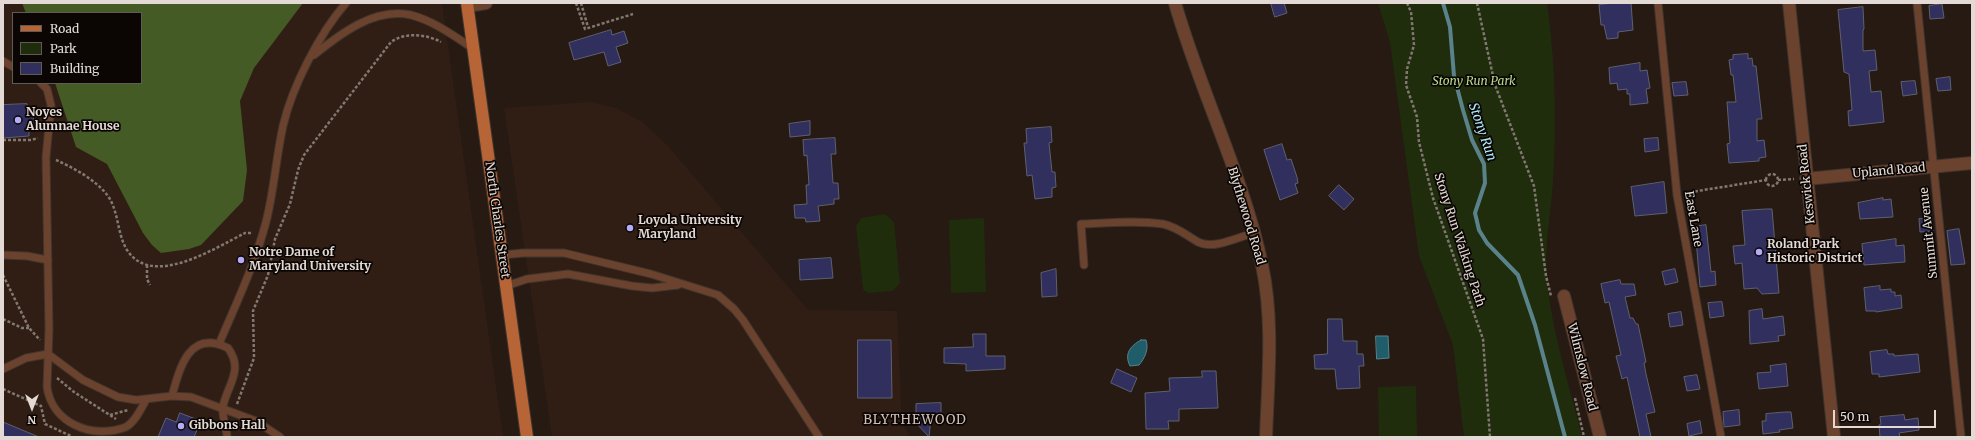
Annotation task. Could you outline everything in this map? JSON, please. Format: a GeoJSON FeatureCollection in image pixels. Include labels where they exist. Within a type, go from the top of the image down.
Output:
{"type":"FeatureCollection","features":[{"type":"Feature","properties":{"kind":"main road","name":"North Charles Street"},"geometry":{"type":"LineString","coordinates":[[467,4],[526,437]]}},
{"type":"Feature","properties":{"kind":"street"},"geometry":{"type":"LineString","coordinates":[[467,4],[486,3]]}},
{"type":"Feature","properties":{"kind":"street","name":"Blythewood Road"},"geometry":{"type":"LineString","coordinates":[[1175,3],[1192,60],[1241,191],[1262,265],[1268,317],[1266,437]]}},
{"type":"Feature","properties":{"kind":"street","name":"Keswick Road"},"geometry":{"type":"LineString","coordinates":[[1789,3],[1806,179],[1834,437]]}},
{"type":"Feature","properties":{"kind":"street","name":"Upland Road"},"geometry":{"type":"LineString","coordinates":[[1806,179],[1972,163]]}},
{"type":"Feature","properties":{"kind":"street","name":"Wilmslow Road"},"geometry":{"type":"LineString","coordinates":[[1564,296],[1600,437]]}},
{"type":"Feature","properties":{"kind":"lane"},"geometry":{"type":"LineString","coordinates":[[219,344],[261,240],[272,199],[283,125],[296,84],[331,23],[346,3]]}},
{"type":"Feature","properties":{"kind":"lane","name":"East Lane"},"geometry":{"type":"LineString","coordinates":[[1658,3],[1677,195],[1721,437]]}},
{"type":"Feature","properties":{"kind":"lane","name":"Summit Avenue"},"geometry":{"type":"LineString","coordinates":[[1917,3],[1961,437]]}},
{"type":"Feature","properties":{"kind":"lane"},"geometry":{"type":"LineString","coordinates":[[312,56],[353,27],[379,17],[396,14],[420,18],[474,49]]}},
{"type":"Feature","properties":{"kind":"lane"},"geometry":{"type":"LineString","coordinates":[[3,61],[12,66]]}},
{"type":"Feature","properties":{"kind":"lane"},"geometry":{"type":"LineString","coordinates":[[42,84],[47,89],[51,105],[46,157],[48,260],[47,387],[53,407],[68,424],[81,432],[92,436],[120,430],[132,423],[146,400]]}},
{"type":"Feature","properties":{"kind":"lane"},"geometry":{"type":"LineString","coordinates":[[1084,265],[1081,224],[1132,222],[1161,224],[1172,226],[1200,243],[1207,245],[1217,244],[1254,233]]}},
{"type":"Feature","properties":{"kind":"lane"},"geometry":{"type":"LineString","coordinates":[[502,255],[523,253],[564,254],[651,274],[681,285],[707,290],[718,295],[734,309],[819,437]]}},
{"type":"Feature","properties":{"kind":"lane"},"geometry":{"type":"LineString","coordinates":[[3,255],[27,256],[48,260]]}},
{"type":"Feature","properties":{"kind":"lane"},"geometry":{"type":"LineString","coordinates":[[506,286],[527,279],[568,274],[632,286],[652,288],[681,285]]}},
{"type":"Feature","properties":{"kind":"lane"},"geometry":{"type":"LineString","coordinates":[[172,396],[177,376],[189,354],[202,343],[210,342],[228,348],[236,363],[235,371],[222,408],[227,437]]}},
{"type":"Feature","properties":{"kind":"lane"},"geometry":{"type":"LineString","coordinates":[[3,369],[26,358],[48,354],[95,387],[127,400],[146,400],[172,396],[191,397],[256,421],[280,437]]}},
{"type":"Feature","properties":{"kind":"path","name":"Stony Run Walking Path"},"geometry":{"type":"LineString","coordinates":[[1407,3],[1411,12],[1414,45],[1407,69],[1406,85],[1417,117],[1419,142],[1433,198],[1483,339],[1490,437]]}},
{"type":"Feature","properties":{"kind":"path"},"geometry":{"type":"LineString","coordinates":[[1477,3],[1494,85],[1534,186],[1546,276],[1552,298]]}},
{"type":"Feature","properties":{"kind":"path"},"geometry":{"type":"LineString","coordinates":[[588,27],[581,4],[576,4],[585,29],[633,14]]}},
{"type":"Feature","properties":{"kind":"path"},"geometry":{"type":"LineString","coordinates":[[233,412],[242,394],[254,358],[253,311],[268,276],[275,240],[290,204],[298,170],[304,155],[391,42],[401,36],[414,36],[429,37],[444,43]]}},
{"type":"Feature","properties":{"kind":"path"},"geometry":{"type":"LineString","coordinates":[[3,140],[31,140],[37,139],[39,134]]}},
{"type":"Feature","properties":{"kind":"path"},"geometry":{"type":"LineString","coordinates":[[46,157],[77,171],[107,195],[114,211],[122,240],[128,251],[134,258],[147,265],[163,267],[188,261],[245,233],[256,234]]}},
{"type":"Feature","properties":{"kind":"path"},"geometry":{"type":"LineString","coordinates":[[1677,195],[1766,180],[1773,174],[1777,177],[1778,182],[1772,186],[1768,184],[1766,180]]}},
{"type":"Feature","properties":{"kind":"path"},"geometry":{"type":"LineString","coordinates":[[147,265],[150,285]]}},
{"type":"Feature","properties":{"kind":"path"},"geometry":{"type":"LineString","coordinates":[[3,275],[29,328],[38,339],[48,343]]}},
{"type":"Feature","properties":{"kind":"path"},"geometry":{"type":"LineString","coordinates":[[3,319],[22,328],[29,328]]}},
{"type":"Feature","properties":{"kind":"path"},"geometry":{"type":"LineString","coordinates":[[47,370],[74,392],[123,423]]}},
{"type":"Feature","properties":{"kind":"path"},"geometry":{"type":"LineString","coordinates":[[3,389],[41,406],[46,424],[73,437]]}},
{"type":"Feature","properties":{"kind":"path"},"geometry":{"type":"LineString","coordinates":[[1574,394],[1584,437]]}},
{"type":"Feature","properties":{"kind":"path"},"geometry":{"type":"LineString","coordinates":[[109,415],[141,408]]}},
{"type":"Feature","properties":{"kind":"shaded area","name":"Notre Dame of Maryland University"},"geometry":{"type":"Polygon","coordinates":[[[3,3],[442,3],[503,437],[3,437],[3,3]]]}},
{"type":"Feature","properties":{"kind":"shaded area","name":"Loyola University Maryland"},"geometry":{"type":"Polygon","coordinates":[[[591,102],[616,108],[641,121],[668,146],[808,310],[897,311],[902,423],[910,437],[552,437],[504,108],[591,102]]]}},
{"type":"Feature","properties":{"kind":"green space"},"geometry":{"type":"Polygon","coordinates":[[[22,3],[303,3],[254,68],[240,101],[247,170],[243,201],[201,245],[189,249],[161,253],[152,245],[143,233],[107,164],[76,147],[55,84],[142,84],[142,12],[26,12],[22,3]]]}},
{"type":"Feature","properties":{"kind":"green space","name":"Stony Run Park"},"geometry":{"type":"Polygon","coordinates":[[[1378,3],[1547,3],[1552,46],[1555,115],[1553,181],[1546,269],[1549,300],[1557,339],[1582,437],[1464,437],[1453,345],[1419,256],[1390,42],[1378,3]]]}},
{"type":"Feature","properties":{"kind":"green space"},"geometry":{"type":"Polygon","coordinates":[[[885,214],[894,222],[900,283],[893,291],[868,293],[863,289],[856,226],[861,218],[885,214]]]}},
{"type":"Feature","properties":{"kind":"green space"},"geometry":{"type":"Polygon","coordinates":[[[984,218],[986,292],[951,293],[949,220],[984,218]]]}},
{"type":"Feature","properties":{"kind":"green space"},"geometry":{"type":"Polygon","coordinates":[[[1416,386],[1417,437],[1379,437],[1378,387],[1416,386]]]}},
{"type":"Feature","properties":{"kind":"water"},"geometry":{"type":"Polygon","coordinates":[[[1376,336],[1388,336],[1389,358],[1377,359],[1376,336]]]}},
{"type":"Feature","properties":{"kind":"water"},"geometry":{"type":"Polygon","coordinates":[[[1141,340],[1146,340],[1147,343],[1145,356],[1139,365],[1130,366],[1128,362],[1129,351],[1141,340]]]}},
{"type":"Feature","properties":{"kind":"building"},"geometry":{"type":"Polygon","coordinates":[[[1271,3],[1284,3],[1287,13],[1275,17],[1271,3]]]}},
{"type":"Feature","properties":{"kind":"building"},"geometry":{"type":"Polygon","coordinates":[[[1631,3],[1633,30],[1618,32],[1618,38],[1607,39],[1604,25],[1601,25],[1599,5],[1631,3]]]}},
{"type":"Feature","properties":{"kind":"building"},"geometry":{"type":"Polygon","coordinates":[[[1942,4],[1944,18],[1930,19],[1929,6],[1942,4]]]}},
{"type":"Feature","properties":{"kind":"building"},"geometry":{"type":"Polygon","coordinates":[[[1863,7],[1863,51],[1875,50],[1877,70],[1869,71],[1871,92],[1881,91],[1884,122],[1849,126],[1848,111],[1852,110],[1849,74],[1844,72],[1838,10],[1863,7]]]}},
{"type":"Feature","properties":{"kind":"building"},"geometry":{"type":"Polygon","coordinates":[[[611,30],[612,35],[624,31],[628,43],[616,47],[621,62],[608,66],[604,52],[574,60],[569,43],[611,30]]]}},
{"type":"Feature","properties":{"kind":"building"},"geometry":{"type":"Polygon","coordinates":[[[1748,54],[1748,59],[1752,58],[1753,66],[1756,66],[1762,119],[1757,119],[1757,141],[1764,140],[1766,157],[1759,158],[1759,161],[1729,163],[1727,144],[1730,143],[1727,102],[1736,102],[1733,75],[1731,75],[1729,60],[1733,59],[1733,55],[1748,54]]]}},
{"type":"Feature","properties":{"kind":"building"},"geometry":{"type":"Polygon","coordinates":[[[1640,63],[1640,71],[1647,70],[1650,88],[1646,89],[1648,103],[1630,105],[1630,94],[1627,94],[1627,89],[1618,90],[1617,83],[1610,84],[1609,68],[1640,63]]]}},
{"type":"Feature","properties":{"kind":"building"},"geometry":{"type":"Polygon","coordinates":[[[1950,77],[1951,90],[1938,91],[1936,79],[1950,77]]]}},
{"type":"Feature","properties":{"kind":"building"},"geometry":{"type":"Polygon","coordinates":[[[1915,81],[1917,94],[1903,96],[1901,82],[1915,81]]]}},
{"type":"Feature","properties":{"kind":"building"},"geometry":{"type":"Polygon","coordinates":[[[1686,82],[1688,95],[1674,96],[1672,83],[1686,82]]]}},
{"type":"Feature","properties":{"kind":"building","name":"Noyes Alumnae House"},"geometry":{"type":"Polygon","coordinates":[[[27,104],[28,110],[33,110],[34,129],[29,130],[29,136],[3,138],[3,105],[27,104]]]}},
{"type":"Feature","properties":{"kind":"building"},"geometry":{"type":"Polygon","coordinates":[[[810,121],[810,135],[790,137],[789,124],[810,121]]]}},
{"type":"Feature","properties":{"kind":"building"},"geometry":{"type":"Polygon","coordinates":[[[1051,127],[1052,142],[1049,143],[1052,172],[1055,172],[1056,187],[1052,188],[1052,197],[1035,199],[1032,175],[1027,176],[1024,143],[1027,143],[1026,129],[1051,127]]]}},
{"type":"Feature","properties":{"kind":"building"},"geometry":{"type":"Polygon","coordinates":[[[835,138],[836,154],[831,154],[833,183],[838,183],[839,199],[834,199],[834,204],[818,206],[820,221],[806,222],[805,218],[795,218],[794,205],[807,204],[806,185],[809,185],[807,155],[804,156],[803,140],[835,138]]]}},
{"type":"Feature","properties":{"kind":"building"},"geometry":{"type":"Polygon","coordinates":[[[1658,138],[1659,150],[1645,152],[1644,139],[1658,138]]]}},
{"type":"Feature","properties":{"kind":"building"},"geometry":{"type":"Polygon","coordinates":[[[1282,144],[1287,160],[1291,159],[1297,177],[1298,183],[1295,184],[1298,193],[1280,200],[1264,150],[1282,144]]]}},
{"type":"Feature","properties":{"kind":"building"},"geometry":{"type":"Polygon","coordinates":[[[1664,182],[1667,213],[1635,216],[1631,187],[1664,182]]]}},
{"type":"Feature","properties":{"kind":"building"},"geometry":{"type":"Polygon","coordinates":[[[1339,185],[1354,199],[1344,210],[1329,196],[1339,185]]]}},
{"type":"Feature","properties":{"kind":"building"},"geometry":{"type":"Polygon","coordinates":[[[1883,198],[1883,200],[1891,199],[1893,217],[1860,219],[1858,203],[1883,198]]]}},
{"type":"Feature","properties":{"kind":"building"},"geometry":{"type":"Polygon","coordinates":[[[1772,209],[1779,293],[1762,294],[1757,288],[1744,289],[1742,263],[1735,264],[1733,246],[1745,245],[1742,211],[1772,209]]]}},
{"type":"Feature","properties":{"kind":"building"},"geometry":{"type":"Polygon","coordinates":[[[1932,218],[1933,231],[1920,232],[1919,219],[1932,218]]]}},
{"type":"Feature","properties":{"kind":"building"},"geometry":{"type":"Polygon","coordinates":[[[1706,225],[1711,272],[1715,271],[1716,285],[1700,287],[1696,239],[1693,227],[1706,225]]]}},
{"type":"Feature","properties":{"kind":"building"},"geometry":{"type":"Polygon","coordinates":[[[1959,229],[1965,264],[1951,265],[1947,231],[1959,229]]]}},
{"type":"Feature","properties":{"kind":"building"},"geometry":{"type":"Polygon","coordinates":[[[1896,239],[1896,246],[1904,245],[1905,262],[1864,265],[1862,244],[1896,239]]]}},
{"type":"Feature","properties":{"kind":"building"},"geometry":{"type":"Polygon","coordinates":[[[831,258],[833,278],[800,280],[799,260],[831,258]]]}},
{"type":"Feature","properties":{"kind":"building"},"geometry":{"type":"Polygon","coordinates":[[[1056,269],[1057,296],[1042,297],[1041,273],[1056,269]]]}},
{"type":"Feature","properties":{"kind":"building"},"geometry":{"type":"Polygon","coordinates":[[[1675,269],[1678,282],[1665,285],[1662,272],[1675,269]]]}},
{"type":"Feature","properties":{"kind":"building"},"geometry":{"type":"Polygon","coordinates":[[[1620,280],[1621,284],[1634,284],[1636,295],[1625,297],[1630,318],[1633,318],[1636,324],[1638,324],[1646,362],[1644,363],[1655,412],[1646,414],[1651,437],[1640,437],[1627,377],[1622,379],[1616,356],[1621,355],[1609,302],[1605,303],[1601,284],[1620,280]]]}},
{"type":"Feature","properties":{"kind":"building"},"geometry":{"type":"Polygon","coordinates":[[[1880,286],[1880,290],[1891,289],[1891,292],[1895,292],[1895,296],[1901,295],[1902,308],[1876,312],[1866,311],[1864,288],[1880,286]]]}},
{"type":"Feature","properties":{"kind":"building"},"geometry":{"type":"Polygon","coordinates":[[[1722,302],[1724,316],[1710,318],[1708,303],[1722,302]]]}},
{"type":"Feature","properties":{"kind":"building"},"geometry":{"type":"Polygon","coordinates":[[[1762,309],[1763,319],[1783,316],[1785,335],[1778,336],[1779,341],[1750,344],[1749,311],[1762,309]]]}},
{"type":"Feature","properties":{"kind":"building"},"geometry":{"type":"Polygon","coordinates":[[[1681,312],[1683,325],[1670,327],[1668,314],[1681,312]]]}},
{"type":"Feature","properties":{"kind":"building"},"geometry":{"type":"Polygon","coordinates":[[[1328,319],[1342,319],[1343,341],[1357,341],[1357,354],[1363,354],[1364,366],[1359,366],[1360,388],[1337,389],[1335,369],[1315,369],[1314,355],[1327,354],[1328,319]]]}},
{"type":"Feature","properties":{"kind":"building"},"geometry":{"type":"Polygon","coordinates":[[[973,334],[986,334],[986,356],[1005,356],[1005,369],[966,371],[966,364],[944,363],[944,348],[973,347],[973,334]]]}},
{"type":"Feature","properties":{"kind":"building"},"geometry":{"type":"Polygon","coordinates":[[[858,340],[891,340],[892,398],[858,398],[858,340]]]}},
{"type":"Feature","properties":{"kind":"building"},"geometry":{"type":"Polygon","coordinates":[[[1887,350],[1888,354],[1894,354],[1894,356],[1918,354],[1920,372],[1879,377],[1879,374],[1872,374],[1870,352],[1887,350]]]}},
{"type":"Feature","properties":{"kind":"building"},"geometry":{"type":"Polygon","coordinates":[[[1786,364],[1788,386],[1759,389],[1757,373],[1771,372],[1770,366],[1786,364]]]}},
{"type":"Feature","properties":{"kind":"building"},"geometry":{"type":"Polygon","coordinates":[[[1117,369],[1137,378],[1131,392],[1111,383],[1117,369]]]}},
{"type":"Feature","properties":{"kind":"building"},"geometry":{"type":"Polygon","coordinates":[[[1202,371],[1216,371],[1218,408],[1179,409],[1179,421],[1168,421],[1169,429],[1146,429],[1145,393],[1170,391],[1169,378],[1202,377],[1202,371]]]}},
{"type":"Feature","properties":{"kind":"building"},"geometry":{"type":"Polygon","coordinates":[[[1697,375],[1700,389],[1687,391],[1684,377],[1697,375]]]}},
{"type":"Feature","properties":{"kind":"building"},"geometry":{"type":"Polygon","coordinates":[[[941,403],[941,416],[931,417],[929,437],[916,423],[916,404],[941,403]]]}},
{"type":"Feature","properties":{"kind":"building"},"geometry":{"type":"Polygon","coordinates":[[[1739,410],[1740,425],[1724,427],[1723,412],[1739,410]]]}},
{"type":"Feature","properties":{"kind":"building"},"geometry":{"type":"Polygon","coordinates":[[[1791,412],[1793,428],[1779,430],[1780,432],[1763,434],[1762,421],[1766,421],[1766,414],[1791,412]]]}},
{"type":"Feature","properties":{"kind":"building","name":"Gibbons Hall"},"geometry":{"type":"Polygon","coordinates":[[[180,413],[201,421],[194,437],[158,437],[166,418],[176,422],[180,413]]]}},
{"type":"Feature","properties":{"kind":"building"},"geometry":{"type":"Polygon","coordinates":[[[1904,415],[1905,420],[1918,418],[1919,430],[1899,433],[1900,437],[1880,437],[1880,417],[1904,415]]]}},
{"type":"Feature","properties":{"kind":"building"},"geometry":{"type":"Polygon","coordinates":[[[1700,421],[1702,433],[1689,436],[1687,424],[1700,421]]]}},
{"type":"Feature","properties":{"kind":"building"},"geometry":{"type":"Polygon","coordinates":[[[3,422],[39,437],[3,437],[3,422]]]}},
{"type":"Feature","properties":{"kind":"waterway","name":"Stony Run"},"geometry":{"type":"LineString","coordinates":[[1443,3],[1450,27],[1454,76],[1472,140],[1484,164],[1485,183],[1475,213],[1479,230],[1487,243],[1518,275],[1535,325],[1565,437]]}},
{"type":"Feature","properties":{"kind":"place","name":"Noyes Alumnae House"},"geometry":{"type":"Point","coordinates":[18,120]}},
{"type":"Feature","properties":{"kind":"place","name":"Loyola University Maryland"},"geometry":{"type":"Point","coordinates":[630,228]}},
{"type":"Feature","properties":{"kind":"place","name":"Roland Park Historic District"},"geometry":{"type":"Point","coordinates":[1759,252]}},
{"type":"Feature","properties":{"kind":"place","name":"Notre Dame of Maryland University"},"geometry":{"type":"Point","coordinates":[241,260]}},
{"type":"Feature","properties":{"kind":"place","name":"Gibbons Hall"},"geometry":{"type":"Point","coordinates":[181,426]}},
{"type":"Feature","properties":{"kind":"district","name":"BLYTHEWOOD"},"geometry":{"type":"Point","coordinates":[915,420]}}]}
